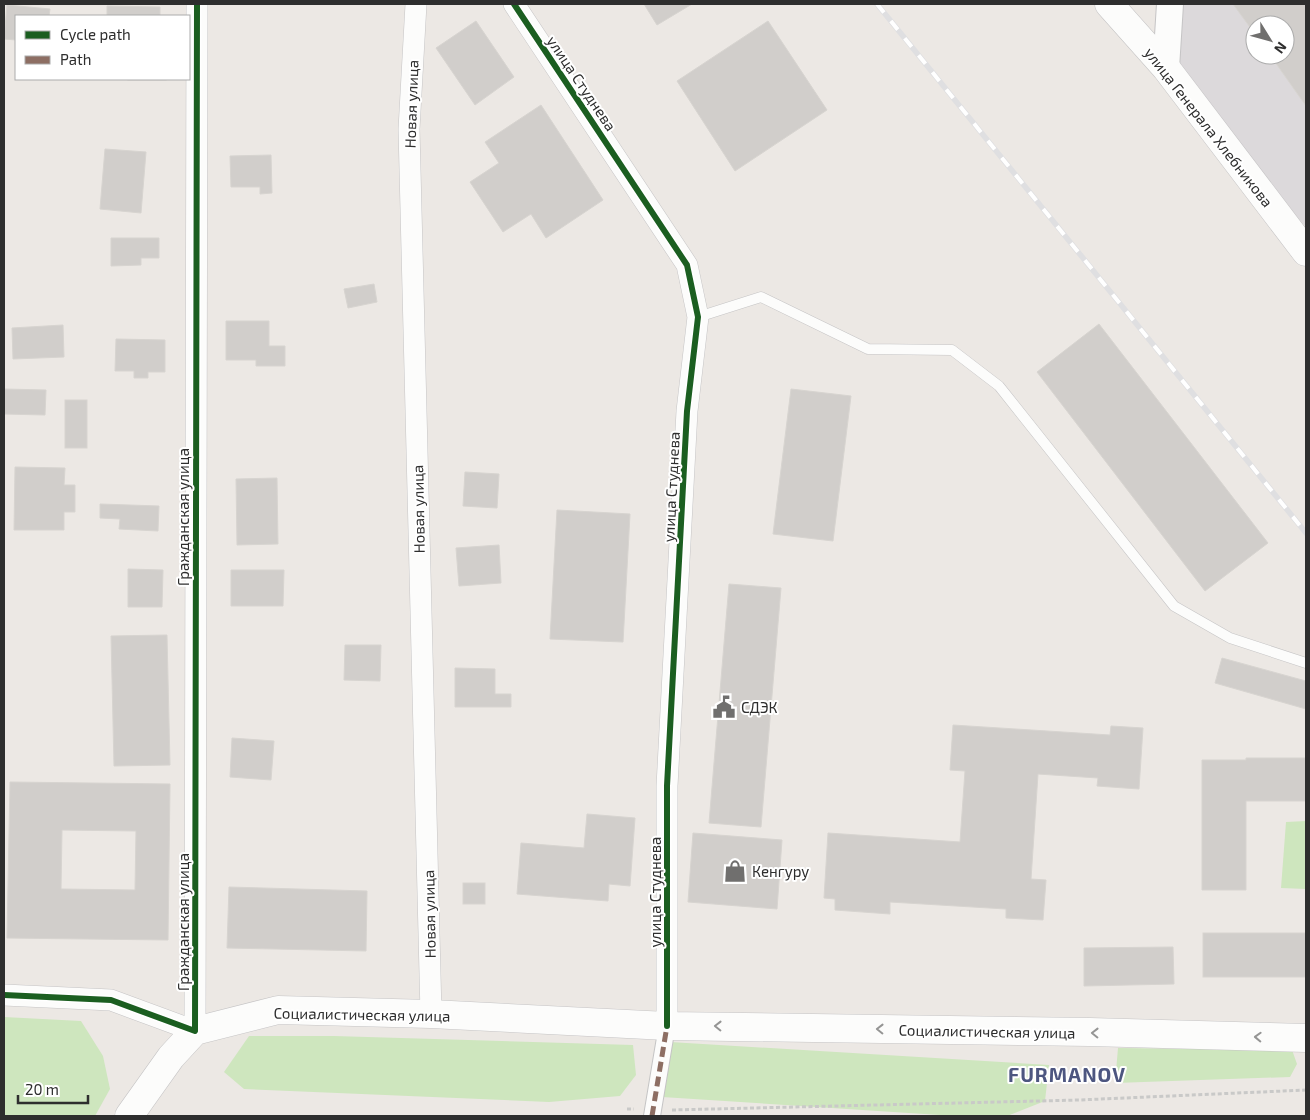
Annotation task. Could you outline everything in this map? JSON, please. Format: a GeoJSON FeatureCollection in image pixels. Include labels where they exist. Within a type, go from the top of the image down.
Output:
{"type":"FeatureCollection","features":[{"type":"Feature","properties":{"kind":"main road","name":"улица Генерала Хлебникова"},"geometry":{"type":"LineString","coordinates":[[1109,4],[1166,68],[1306,252]]}},
{"type":"Feature","properties":{"kind":"main road","name":"Социалистическая улица"},"geometry":{"type":"LineString","coordinates":[[195,1031],[278,1010],[431,1014],[667,1026],[1090,1032],[1306,1038]]}},
{"type":"Feature","properties":{"kind":"main road"},"geometry":{"type":"LineString","coordinates":[[129,1116],[171,1057],[195,1031]]}},
{"type":"Feature","properties":{"kind":"street","name":"Гражданская улица"},"geometry":{"type":"LineString","coordinates":[[195,1031],[197,4]]}},
{"type":"Feature","properties":{"kind":"street","name":"Новая улица"},"geometry":{"type":"LineString","coordinates":[[416,4],[409,129],[431,1014]]}},
{"type":"Feature","properties":{"kind":"street","name":"улица Студнева"},"geometry":{"type":"LineString","coordinates":[[514,4],[687,265],[698,317],[687,411],[667,786],[667,1026]]}},
{"type":"Feature","properties":{"kind":"street"},"geometry":{"type":"LineString","coordinates":[[1166,68],[1170,4]]}},
{"type":"Feature","properties":{"kind":"street"},"geometry":{"type":"LineString","coordinates":[[4,995],[111,1000],[195,1031]]}},
{"type":"Feature","properties":{"kind":"street"},"geometry":{"type":"LineString","coordinates":[[652,1113],[667,1026]]}},
{"type":"Feature","properties":{"kind":"lane"},"geometry":{"type":"LineString","coordinates":[[698,317],[762,297],[868,349],[952,350],[999,386],[1174,606],[1230,638],[1306,663]]}},
{"type":"Feature","properties":{"kind":"path"},"geometry":{"type":"LineString","coordinates":[[626,1109],[652,1113],[1079,1100],[1306,1090]]}},
{"type":"Feature","properties":{"kind":"shaded area"},"geometry":{"type":"Polygon","coordinates":[[[1177,4],[1306,4],[1306,227],[1173,71],[1177,4]]]}},
{"type":"Feature","properties":{"kind":"green space"},"geometry":{"type":"Polygon","coordinates":[[[1306,821],[1306,889],[1281,888],[1286,822],[1306,821]]]}},
{"type":"Feature","properties":{"kind":"green space"},"geometry":{"type":"Polygon","coordinates":[[[4,1017],[81,1021],[103,1056],[110,1089],[95,1116],[4,1116],[4,1017]]]}},
{"type":"Feature","properties":{"kind":"green space"},"geometry":{"type":"Polygon","coordinates":[[[249,1036],[334,1036],[633,1045],[636,1075],[620,1096],[549,1102],[244,1089],[224,1072],[249,1036]]]}},
{"type":"Feature","properties":{"kind":"green space"},"geometry":{"type":"Polygon","coordinates":[[[670,1042],[1049,1065],[1045,1101],[1007,1116],[955,1116],[662,1097],[670,1042]]]}},
{"type":"Feature","properties":{"kind":"green space"},"geometry":{"type":"Polygon","coordinates":[[[1291,1047],[1297,1064],[1290,1077],[1115,1083],[1118,1048],[1291,1047]]]}},
{"type":"Feature","properties":{"kind":"building"},"geometry":{"type":"Polygon","coordinates":[[[644,4],[692,4],[657,25],[644,4]]]}},
{"type":"Feature","properties":{"kind":"building"},"geometry":{"type":"Polygon","coordinates":[[[1233,4],[1306,4],[1306,106],[1277,65],[1295,65],[1295,15],[1245,15],[1245,20],[1233,4]]]}},
{"type":"Feature","properties":{"kind":"building"},"geometry":{"type":"Polygon","coordinates":[[[7,5],[50,9],[49,15],[15,15],[15,40],[4,39],[7,5]]]}},
{"type":"Feature","properties":{"kind":"building"},"geometry":{"type":"Polygon","coordinates":[[[107,6],[160,7],[160,15],[107,15],[107,6]]]}},
{"type":"Feature","properties":{"kind":"building"},"geometry":{"type":"Polygon","coordinates":[[[476,21],[514,77],[475,105],[436,48],[476,21]]]}},
{"type":"Feature","properties":{"kind":"building"},"geometry":{"type":"Polygon","coordinates":[[[768,21],[827,110],[735,171],[677,81],[768,21]]]}},
{"type":"Feature","properties":{"kind":"building"},"geometry":{"type":"Polygon","coordinates":[[[541,105],[603,200],[546,238],[531,214],[503,232],[470,182],[499,163],[485,142],[541,105]]]}},
{"type":"Feature","properties":{"kind":"building"},"geometry":{"type":"Polygon","coordinates":[[[105,149],[146,152],[141,213],[100,209],[105,149]]]}},
{"type":"Feature","properties":{"kind":"building"},"geometry":{"type":"Polygon","coordinates":[[[271,155],[272,193],[260,194],[260,187],[231,187],[230,156],[271,155]]]}},
{"type":"Feature","properties":{"kind":"building"},"geometry":{"type":"Polygon","coordinates":[[[111,238],[159,238],[159,258],[141,258],[141,265],[111,266],[111,238]]]}},
{"type":"Feature","properties":{"kind":"building"},"geometry":{"type":"Polygon","coordinates":[[[374,284],[377,302],[348,308],[344,289],[374,284]]]}},
{"type":"Feature","properties":{"kind":"building"},"geometry":{"type":"Polygon","coordinates":[[[226,321],[269,321],[269,346],[285,346],[285,366],[256,366],[256,360],[226,360],[226,321]]]}},
{"type":"Feature","properties":{"kind":"building"},"geometry":{"type":"Polygon","coordinates":[[[1099,324],[1268,543],[1205,591],[1037,372],[1099,324]]]}},
{"type":"Feature","properties":{"kind":"building"},"geometry":{"type":"Polygon","coordinates":[[[63,325],[64,357],[13,359],[12,328],[63,325]]]}},
{"type":"Feature","properties":{"kind":"building"},"geometry":{"type":"Polygon","coordinates":[[[116,339],[165,340],[165,372],[148,372],[148,378],[134,378],[134,371],[115,371],[116,339]]]}},
{"type":"Feature","properties":{"kind":"building"},"geometry":{"type":"Polygon","coordinates":[[[4,389],[46,390],[45,415],[4,414],[4,389]]]}},
{"type":"Feature","properties":{"kind":"building"},"geometry":{"type":"Polygon","coordinates":[[[791,389],[851,396],[833,541],[773,534],[791,389]]]}},
{"type":"Feature","properties":{"kind":"building"},"geometry":{"type":"Polygon","coordinates":[[[65,400],[87,400],[87,448],[65,448],[65,400]]]}},
{"type":"Feature","properties":{"kind":"building"},"geometry":{"type":"Polygon","coordinates":[[[15,467],[65,468],[64,485],[75,485],[75,512],[64,512],[64,530],[14,530],[15,467]]]}},
{"type":"Feature","properties":{"kind":"building"},"geometry":{"type":"Polygon","coordinates":[[[465,472],[499,474],[497,508],[463,506],[465,472]]]}},
{"type":"Feature","properties":{"kind":"building"},"geometry":{"type":"Polygon","coordinates":[[[277,478],[278,544],[237,545],[236,479],[277,478]]]}},
{"type":"Feature","properties":{"kind":"building"},"geometry":{"type":"Polygon","coordinates":[[[100,504],[159,506],[158,531],[119,529],[120,519],[100,518],[100,504]]]}},
{"type":"Feature","properties":{"kind":"building"},"geometry":{"type":"Polygon","coordinates":[[[557,510],[630,514],[623,642],[550,639],[557,510]]]}},
{"type":"Feature","properties":{"kind":"building"},"geometry":{"type":"Polygon","coordinates":[[[499,545],[501,583],[459,586],[456,548],[499,545]]]}},
{"type":"Feature","properties":{"kind":"building"},"geometry":{"type":"Polygon","coordinates":[[[128,569],[163,570],[162,607],[128,607],[128,569]]]}},
{"type":"Feature","properties":{"kind":"building"},"geometry":{"type":"Polygon","coordinates":[[[231,570],[284,570],[283,606],[231,606],[231,570]]]}},
{"type":"Feature","properties":{"kind":"building"},"geometry":{"type":"Polygon","coordinates":[[[729,584],[781,588],[761,827],[709,823],[729,584]]]}},
{"type":"Feature","properties":{"kind":"building"},"geometry":{"type":"Polygon","coordinates":[[[167,635],[170,765],[114,766],[111,636],[167,635]]]}},
{"type":"Feature","properties":{"kind":"building"},"geometry":{"type":"Polygon","coordinates":[[[345,645],[381,645],[380,681],[344,680],[345,645]]]}},
{"type":"Feature","properties":{"kind":"building"},"geometry":{"type":"Polygon","coordinates":[[[1222,658],[1306,681],[1306,709],[1215,683],[1222,658]]]}},
{"type":"Feature","properties":{"kind":"building"},"geometry":{"type":"Polygon","coordinates":[[[455,668],[495,669],[495,694],[511,694],[511,707],[455,707],[455,668]]]}},
{"type":"Feature","properties":{"kind":"building"},"geometry":{"type":"Polygon","coordinates":[[[953,725],[1110,735],[1111,726],[1143,728],[1139,789],[1097,786],[1098,778],[1038,774],[1031,879],[1046,880],[1043,920],[1006,918],[1006,909],[890,902],[890,914],[835,910],[835,899],[824,898],[828,833],[960,842],[965,771],[950,770],[953,725]]]}},
{"type":"Feature","properties":{"kind":"building"},"geometry":{"type":"Polygon","coordinates":[[[232,738],[274,741],[271,780],[230,777],[232,738]]]}},
{"type":"Feature","properties":{"kind":"building"},"geometry":{"type":"Polygon","coordinates":[[[1246,758],[1306,758],[1306,801],[1246,801],[1246,890],[1202,890],[1202,760],[1246,760],[1246,758]]]}},
{"type":"Feature","properties":{"kind":"building"},"geometry":{"type":"Polygon","coordinates":[[[10,782],[170,784],[168,940],[7,938],[10,782]],[[62,830],[61,889],[135,890],[136,831],[62,830]]]}},
{"type":"Feature","properties":{"kind":"building"},"geometry":{"type":"Polygon","coordinates":[[[587,814],[635,818],[630,886],[609,884],[608,901],[517,894],[521,843],[584,848],[587,814]]]}},
{"type":"Feature","properties":{"kind":"building","name":"Кенгуру"},"geometry":{"type":"Polygon","coordinates":[[[693,833],[782,840],[777,909],[688,902],[693,833]]]}},
{"type":"Feature","properties":{"kind":"building"},"geometry":{"type":"Polygon","coordinates":[[[463,883],[485,883],[485,904],[463,904],[463,883]]]}},
{"type":"Feature","properties":{"kind":"building"},"geometry":{"type":"Polygon","coordinates":[[[229,887],[367,891],[366,951],[227,948],[229,887]]]}},
{"type":"Feature","properties":{"kind":"building"},"geometry":{"type":"Polygon","coordinates":[[[1203,933],[1306,933],[1306,977],[1203,977],[1203,933]]]}},
{"type":"Feature","properties":{"kind":"building"},"geometry":{"type":"Polygon","coordinates":[[[1173,947],[1174,984],[1084,986],[1084,948],[1173,947]]]}},
{"type":"Feature","properties":{"kind":"railway"},"geometry":{"type":"LineString","coordinates":[[877,4],[1306,533]]}},
{"type":"Feature","properties":{"kind":"marked path"},"geometry":{"type":"LineString","coordinates":[[652,1116],[667,1026]]}},
{"type":"Feature","properties":{"kind":"cycle path"},"geometry":{"type":"LineString","coordinates":[[4,995],[111,1000],[195,1031],[197,4]]}},
{"type":"Feature","properties":{"kind":"cycle path"},"geometry":{"type":"LineString","coordinates":[[514,4],[687,265],[698,317],[687,411],[667,786],[667,1026]]}},
{"type":"Feature","properties":{"kind":"place","name":"СДЭК"},"geometry":{"type":"Point","coordinates":[724,707]}},
{"type":"Feature","properties":{"kind":"place","name":"Кенгуру"},"geometry":{"type":"Point","coordinates":[735,871]}},
{"type":"Feature","properties":{"kind":"district","name":"FURMANOV"},"geometry":{"type":"Point","coordinates":[1067,1074]}}]}
